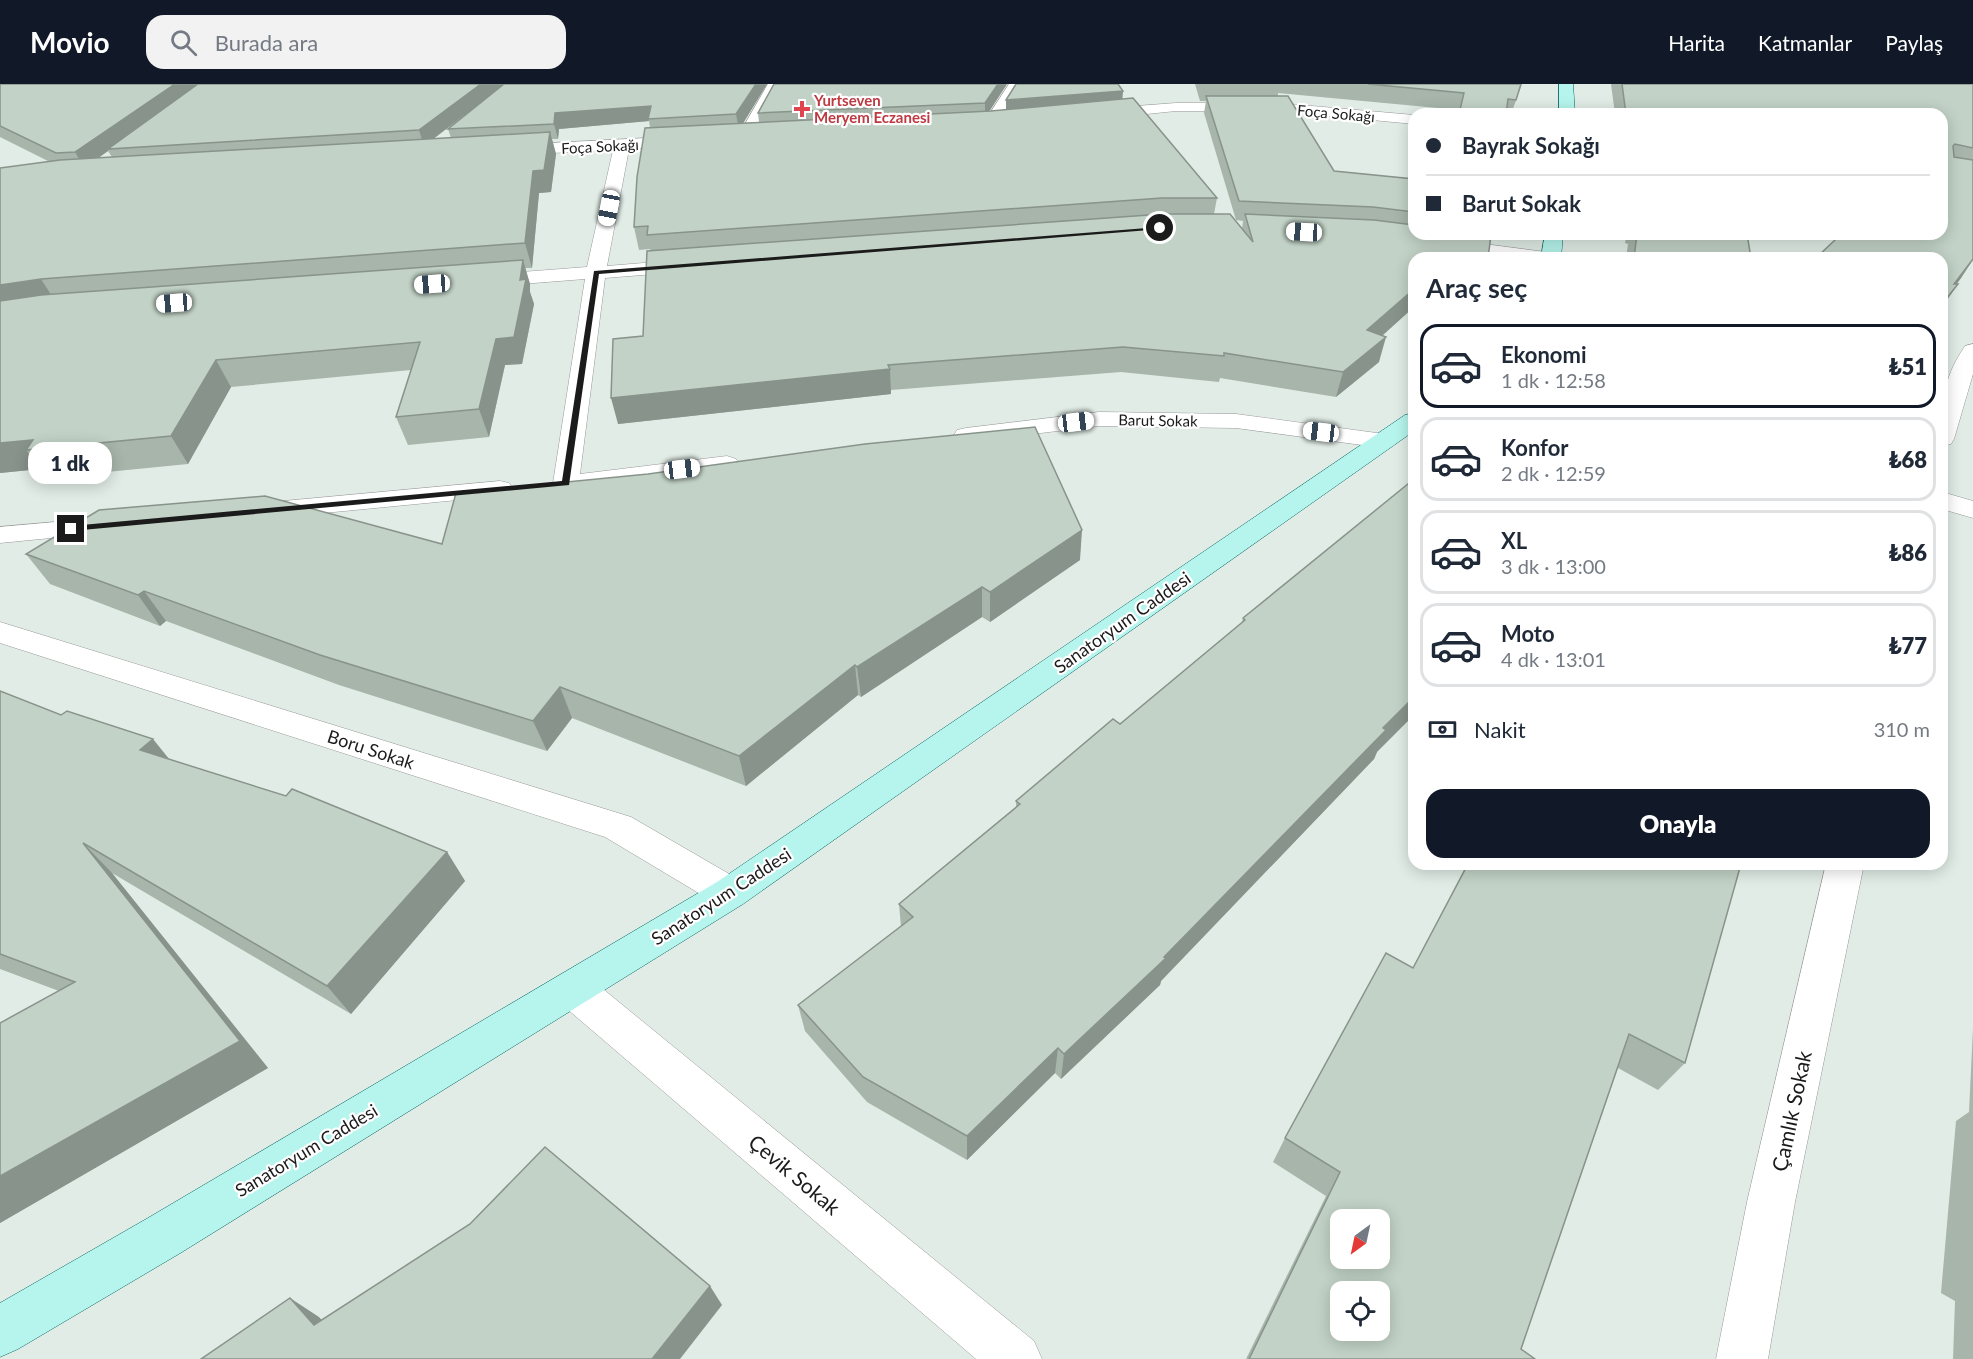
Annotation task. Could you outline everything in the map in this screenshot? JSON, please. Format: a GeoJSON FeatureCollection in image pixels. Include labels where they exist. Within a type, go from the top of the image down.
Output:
{"type":"FeatureCollection","features":[{"type":"Feature","properties":{"kind":"main road"},"geometry":{"type":"LineString","coordinates":[[1566,84],[1567,108]]}},
{"type":"Feature","properties":{"kind":"main road","name":"Sanatoryum Caddesi"},"geometry":{"type":"LineString","coordinates":[[0,1331],[165,1235],[730,893],[1408,424]]}},
{"type":"Feature","properties":{"kind":"street"},"geometry":{"type":"LineString","coordinates":[[768,137],[739,139],[775,84]]}},
{"type":"Feature","properties":{"kind":"street"},"geometry":{"type":"LineString","coordinates":[[1014,122],[985,124],[1016,84]]}},
{"type":"Feature","properties":{"kind":"street","name":"Foça Sokağı"},"geometry":{"type":"LineString","coordinates":[[1084,116],[1176,107],[1267,107],[1408,119]]}},
{"type":"Feature","properties":{"kind":"street","name":"Foça Sokağı"},"geometry":{"type":"LineString","coordinates":[[497,150],[700,141]]}},
{"type":"Feature","properties":{"kind":"street"},"geometry":{"type":"LineString","coordinates":[[542,485],[596,272],[621,145]]}},
{"type":"Feature","properties":{"kind":"street"},"geometry":{"type":"LineString","coordinates":[[1427,243],[1500,252]]}},
{"type":"Feature","properties":{"kind":"street"},"geometry":{"type":"LineString","coordinates":[[467,282],[714,263]]}},
{"type":"Feature","properties":{"kind":"street"},"geometry":{"type":"LineString","coordinates":[[1948,419],[1963,369],[1973,351]]}},
{"type":"Feature","properties":{"kind":"street","name":"Barut Sokak"},"geometry":{"type":"LineString","coordinates":[[945,438],[1100,419],[1236,421],[1384,441]]}},
{"type":"Feature","properties":{"kind":"street"},"geometry":{"type":"LineString","coordinates":[[236,513],[542,485],[756,460]]}},
{"type":"Feature","properties":{"kind":"street"},"geometry":{"type":"LineString","coordinates":[[1948,502],[1973,510]]}},
{"type":"Feature","properties":{"kind":"street"},"geometry":{"type":"LineString","coordinates":[[0,535],[141,522]]}},
{"type":"Feature","properties":{"kind":"street","name":"Boru Sokak"},"geometry":{"type":"LineString","coordinates":[[0,632],[618,827],[730,893]]}},
{"type":"Feature","properties":{"kind":"street","name":"Çamlık Sokak"},"geometry":{"type":"LineString","coordinates":[[1742,1359],[1771,1202],[1844,870]]}},
{"type":"Feature","properties":{"kind":"street","name":"Çevik Sokak"},"geometry":{"type":"LineString","coordinates":[[573,989],[1016,1359]]}},
{"type":"Feature","properties":{"kind":"building"},"geometry":{"type":"Polygon","coordinates":[[[0,84],[175,84],[75,152],[56,153],[0,126],[0,84]]]}},
{"type":"Feature","properties":{"kind":"building"},"geometry":{"type":"Polygon","coordinates":[[[198,84],[481,84],[419,130],[108,149],[198,84]]]}},
{"type":"Feature","properties":{"kind":"building"},"geometry":{"type":"Polygon","coordinates":[[[504,84],[756,84],[736,114],[648,119],[651,106],[555,113],[554,124],[448,129],[504,84]]]}},
{"type":"Feature","properties":{"kind":"building"},"geometry":{"type":"Polygon","coordinates":[[[774,84],[998,84],[985,103],[758,113],[774,84]]]}},
{"type":"Feature","properties":{"kind":"building"},"geometry":{"type":"Polygon","coordinates":[[[1016,84],[1118,84],[1123,91],[1006,100],[1016,84]]]}},
{"type":"Feature","properties":{"kind":"building"},"geometry":{"type":"Polygon","coordinates":[[[1368,84],[1521,84],[1516,100],[1508,99],[1507,108],[1460,108],[1464,93],[1368,84]]]}},
{"type":"Feature","properties":{"kind":"building"},"geometry":{"type":"Polygon","coordinates":[[[1622,84],[1973,84],[1973,148],[1955,144],[1953,146],[1954,157],[1973,160],[1973,259],[1954,284],[1958,284],[1948,296],[1948,252],[1822,252],[1835,240],[1948,240],[1948,108],[1625,108],[1622,84]]]}},
{"type":"Feature","properties":{"kind":"building"},"geometry":{"type":"Polygon","coordinates":[[[1206,96],[1288,96],[1334,171],[1408,178],[1408,211],[1373,207],[1239,201],[1206,96]]]}},
{"type":"Feature","properties":{"kind":"building"},"geometry":{"type":"Polygon","coordinates":[[[1133,98],[1217,198],[1162,198],[647,235],[648,226],[634,227],[637,177],[645,128],[991,111],[1133,98]]]}},
{"type":"Feature","properties":{"kind":"building"},"geometry":{"type":"Polygon","coordinates":[[[550,132],[544,170],[533,171],[525,243],[41,279],[0,285],[0,168],[60,160],[550,132]]]}},
{"type":"Feature","properties":{"kind":"building"},"geometry":{"type":"Polygon","coordinates":[[[1163,214],[1230,214],[1253,242],[1245,214],[1374,220],[1408,224],[1408,240],[1490,240],[1489,252],[1408,252],[1408,294],[1367,330],[1386,337],[1343,372],[1224,353],[1224,356],[1123,347],[888,365],[890,369],[611,398],[613,339],[643,336],[647,251],[1163,214]]]}},
{"type":"Feature","properties":{"kind":"building"},"geometry":{"type":"Polygon","coordinates":[[[1636,240],[1748,240],[1750,252],[1635,252],[1636,240]]]}},
{"type":"Feature","properties":{"kind":"building"},"geometry":{"type":"Polygon","coordinates":[[[523,260],[520,280],[526,279],[514,337],[496,339],[479,409],[396,417],[420,342],[216,360],[171,436],[26,450],[33,440],[0,443],[0,301],[41,295],[523,260]]]}},
{"type":"Feature","properties":{"kind":"building"},"geometry":{"type":"Polygon","coordinates":[[[1035,427],[1082,530],[990,592],[982,587],[857,667],[855,665],[739,756],[560,687],[533,721],[320,655],[144,591],[138,595],[26,554],[99,510],[265,496],[442,544],[456,493],[648,474],[865,444],[1035,427]]]}},
{"type":"Feature","properties":{"kind":"building"},"geometry":{"type":"Polygon","coordinates":[[[1408,484],[1408,703],[1383,728],[1386,730],[1164,957],[1166,958],[1064,1054],[1058,1048],[967,1136],[863,1077],[798,1005],[913,917],[899,904],[1020,804],[1016,801],[1113,719],[1120,724],[1245,620],[1243,618],[1408,484]]]}},
{"type":"Feature","properties":{"kind":"building"},"geometry":{"type":"Polygon","coordinates":[[[0,691],[61,715],[67,711],[153,739],[140,750],[286,796],[292,789],[447,852],[327,986],[83,843],[240,1041],[0,1176],[0,1023],[75,982],[0,954],[0,691]]]}},
{"type":"Feature","properties":{"kind":"building"},"geometry":{"type":"Polygon","coordinates":[[[1465,870],[1739,870],[1685,1063],[1629,1034],[1521,1349],[1535,1359],[1249,1359],[1340,1172],[1285,1138],[1386,953],[1413,968],[1465,870]]]}},
{"type":"Feature","properties":{"kind":"building"},"geometry":{"type":"Polygon","coordinates":[[[545,1147],[710,1286],[652,1359],[201,1359],[290,1298],[314,1325],[470,1224],[545,1147]]]}},
{"type":"Feature","properties":{"kind":"place","name":"Yurtseven Meryem Eczanesi"},"geometry":{"type":"Point","coordinates":[802,109]}},
{"type":"Feature","properties":{"kind":"route"},"geometry":{"type":"LineString","coordinates":[[71,529],[566,483],[596,272],[1160,228]]}}]}
